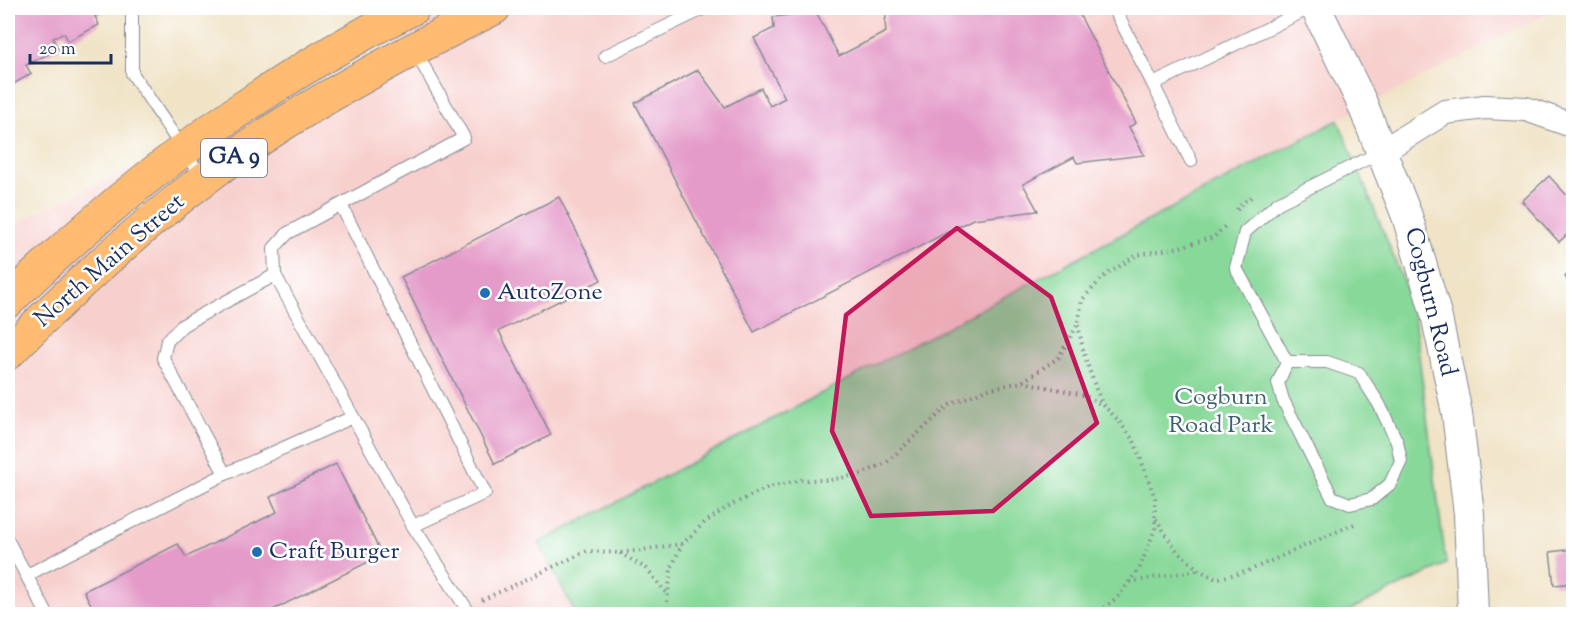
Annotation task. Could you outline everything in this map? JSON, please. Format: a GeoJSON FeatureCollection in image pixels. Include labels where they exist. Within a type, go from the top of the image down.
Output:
{"type":"FeatureCollection","features":[{"type":"Feature","properties":{"kind":"main road","name":"North Main Street"},"geometry":{"type":"LineString","coordinates":[[8,353],[116,249],[204,180],[282,125],[347,86],[494,8]]}},
{"type":"Feature","properties":{"kind":"main road","name":"North Main Street"},"geometry":{"type":"LineString","coordinates":[[8,301],[91,223],[183,149],[275,86],[399,10]]}},
{"type":"Feature","properties":{"kind":"street","name":"Cogburn Road"},"geometry":{"type":"LineString","coordinates":[[1316,8],[1362,103],[1407,216],[1436,314],[1457,413],[1469,514],[1473,615]]}},
{"type":"Feature","properties":{"kind":"street"},"geometry":{"type":"LineString","coordinates":[[1381,152],[1445,112],[1485,107],[1526,109],[1574,126]]}},
{"type":"Feature","properties":{"kind":"lane"},"geometry":{"type":"LineString","coordinates":[[129,8],[132,14],[132,73],[204,180]]}},
{"type":"Feature","properties":{"kind":"lane"},"geometry":{"type":"LineString","coordinates":[[605,56],[705,8]]}},
{"type":"Feature","properties":{"kind":"lane"},"geometry":{"type":"LineString","coordinates":[[1114,8],[1191,161]]}},
{"type":"Feature","properties":{"kind":"lane"},"geometry":{"type":"LineString","coordinates":[[1153,84],[1310,8]]}},
{"type":"Feature","properties":{"kind":"lane"},"geometry":{"type":"LineString","coordinates":[[414,49],[464,138],[288,233],[274,248],[275,275],[413,526],[468,611]]}},
{"type":"Feature","properties":{"kind":"lane"},"geometry":{"type":"LineString","coordinates":[[1287,362],[1236,268],[1245,232],[1278,203],[1381,152]]}},
{"type":"Feature","properties":{"kind":"lane"},"geometry":{"type":"LineString","coordinates":[[341,205],[484,493],[413,526]]}},
{"type":"Feature","properties":{"kind":"lane"},"geometry":{"type":"LineString","coordinates":[[225,474],[163,358],[167,341],[183,325],[275,275]]}},
{"type":"Feature","properties":{"kind":"lane"},"geometry":{"type":"LineString","coordinates":[[1287,362],[1327,362],[1359,373],[1379,404],[1397,442],[1401,461],[1390,484],[1372,499],[1350,504],[1332,497],[1283,400],[1278,383],[1287,362]]}},
{"type":"Feature","properties":{"kind":"lane"},"geometry":{"type":"LineString","coordinates":[[27,575],[225,474],[353,417]]}},
{"type":"Feature","properties":{"kind":"lane"},"geometry":{"type":"LineString","coordinates":[[8,542],[47,615]]}},
{"type":"Feature","properties":{"kind":"path"},"geometry":{"type":"LineString","coordinates":[[1236,211],[1242,203],[1262,191]]}},
{"type":"Feature","properties":{"kind":"path"},"geometry":{"type":"LineString","coordinates":[[668,615],[671,569],[682,544],[705,522],[731,504],[769,487],[801,480],[830,480],[862,474],[885,463],[949,405],[984,390],[1022,382],[1058,358],[1078,324],[1083,300],[1103,277],[1137,255],[1180,247],[1214,237],[1230,219]]}},
{"type":"Feature","properties":{"kind":"path"},"geometry":{"type":"LineString","coordinates":[[1078,324],[1084,354],[1103,405]]}},
{"type":"Feature","properties":{"kind":"path"},"geometry":{"type":"LineString","coordinates":[[1022,382],[1084,395],[1103,405],[1134,441],[1155,498],[1155,529],[1140,567],[1118,597],[1095,615]]}},
{"type":"Feature","properties":{"kind":"path"},"geometry":{"type":"LineString","coordinates":[[1155,518],[1177,551],[1199,570],[1216,579],[1248,571],[1362,520]]}},
{"type":"Feature","properties":{"kind":"path"},"geometry":{"type":"LineString","coordinates":[[468,611],[588,551],[620,553],[682,544]]}},
{"type":"Feature","properties":{"kind":"path"},"geometry":{"type":"LineString","coordinates":[[620,553],[647,569],[668,595]]}},
{"type":"Feature","properties":{"kind":"path"},"geometry":{"type":"LineString","coordinates":[[1130,582],[1199,570]]}},
{"type":"Feature","properties":{"kind":"highlighted area"},"geometry":{"type":"Polygon","coordinates":[[[957,228],[1051,297],[1097,423],[993,511],[871,516],[832,431],[846,315],[957,228]]]}},
{"type":"Feature","properties":{"kind":"shaded area"},"geometry":{"type":"Polygon","coordinates":[[[453,8],[1559,8],[1338,120],[540,543],[576,614],[8,614],[8,226],[305,89],[453,8]]]}},
{"type":"Feature","properties":{"kind":"green space","name":"Cogburn Road Park"},"geometry":{"type":"Polygon","coordinates":[[[1338,120],[1412,302],[1446,564],[1342,614],[576,614],[539,543],[1338,120]]]}},
{"type":"Feature","properties":{"kind":"building"},"geometry":{"type":"Polygon","coordinates":[[[8,8],[108,8],[109,10],[95,16],[99,25],[68,41],[64,33],[53,38],[58,49],[26,65],[31,74],[8,87],[8,8]]]}},
{"type":"Feature","properties":{"kind":"building"},"geometry":{"type":"Polygon","coordinates":[[[885,8],[1076,8],[1136,123],[1129,127],[1144,155],[1077,163],[1074,157],[1023,184],[1038,211],[973,219],[754,332],[635,103],[698,70],[725,107],[761,88],[770,106],[785,98],[754,38],[774,28],[773,17],[816,12],[839,56],[886,32],[887,11],[885,8]]]}},
{"type":"Feature","properties":{"kind":"building"},"geometry":{"type":"Polygon","coordinates":[[[1549,176],[1574,203],[1574,228],[1559,242],[1522,201],[1549,176]]]}},
{"type":"Feature","properties":{"kind":"building"},"geometry":{"type":"Polygon","coordinates":[[[559,197],[601,280],[499,331],[551,435],[495,464],[401,277],[559,197]]]}},
{"type":"Feature","properties":{"kind":"building"},"geometry":{"type":"Polygon","coordinates":[[[1574,271],[1574,294],[1565,276],[1574,271]]]}},
{"type":"Feature","properties":{"kind":"building"},"geometry":{"type":"Polygon","coordinates":[[[336,464],[382,555],[265,614],[96,614],[84,591],[178,544],[186,557],[277,512],[270,497],[336,464]]]}},
{"type":"Feature","properties":{"kind":"building"},"geometry":{"type":"Polygon","coordinates":[[[1574,549],[1574,583],[1554,585],[1550,552],[1574,549]]]}},
{"type":"Feature","properties":{"kind":"place","name":"AutoZone"},"geometry":{"type":"Point","coordinates":[485,293]}},
{"type":"Feature","properties":{"kind":"place","name":"Craft Burger"},"geometry":{"type":"Point","coordinates":[257,552]}}]}
